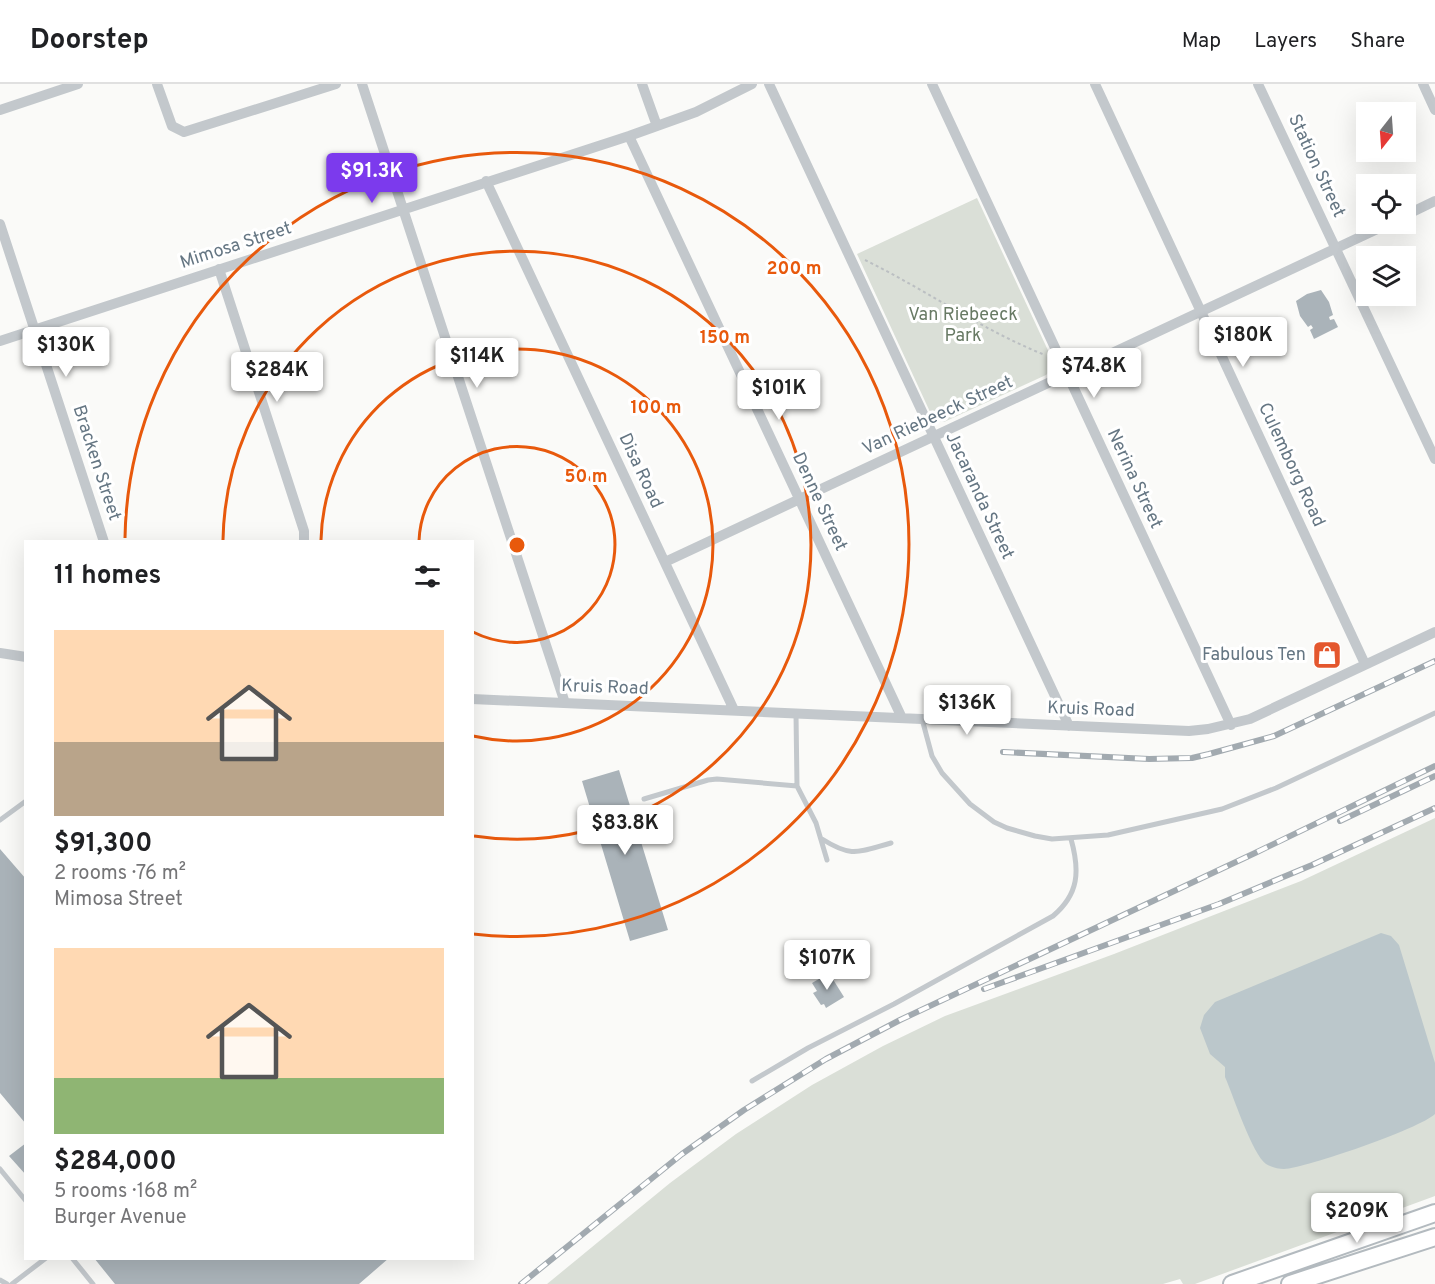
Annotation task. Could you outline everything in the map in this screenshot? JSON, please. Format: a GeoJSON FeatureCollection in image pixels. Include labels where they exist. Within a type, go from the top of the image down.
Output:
{"type":"FeatureCollection","features":[{"type":"Feature","properties":{"kind":"main road"},"geometry":{"type":"LineString","coordinates":[[1232,1284],[1435,1213]]}},
{"type":"Feature","properties":{"kind":"main road"},"geometry":{"type":"LineString","coordinates":[[1290,1284],[1435,1237]]}},
{"type":"Feature","properties":{"kind":"street"},"geometry":{"type":"LineString","coordinates":[[0,110],[78,84]]}},
{"type":"Feature","properties":{"kind":"street"},"geometry":{"type":"LineString","coordinates":[[157,84],[172,126],[184,132],[336,84]]}},
{"type":"Feature","properties":{"kind":"street"},"geometry":{"type":"LineString","coordinates":[[363,84],[565,703]]}},
{"type":"Feature","properties":{"kind":"street"},"geometry":{"type":"LineString","coordinates":[[642,84],[657,126]]}},
{"type":"Feature","properties":{"kind":"street","name":"Mimosa Street"},"geometry":{"type":"LineString","coordinates":[[0,341],[629,136],[696,112],[752,84]]}},
{"type":"Feature","properties":{"kind":"street","name":"Jacaranda Street"},"geometry":{"type":"LineString","coordinates":[[769,84],[1069,726]]}},
{"type":"Feature","properties":{"kind":"street","name":"Nerina Street"},"geometry":{"type":"LineString","coordinates":[[932,84],[1231,725]]}},
{"type":"Feature","properties":{"kind":"street","name":"Culemborg Road"},"geometry":{"type":"LineString","coordinates":[[1095,84],[1365,664]]}},
{"type":"Feature","properties":{"kind":"street","name":"Station Street"},"geometry":{"type":"LineString","coordinates":[[1258,84],[1435,459]]}},
{"type":"Feature","properties":{"kind":"street"},"geometry":{"type":"LineString","coordinates":[[1423,84],[1435,110]]}},
{"type":"Feature","properties":{"kind":"street","name":"Denne Street"},"geometry":{"type":"LineString","coordinates":[[629,136],[902,718]]}},
{"type":"Feature","properties":{"kind":"street","name":"Disa Road"},"geometry":{"type":"LineString","coordinates":[[486,181],[734,710]]}},
{"type":"Feature","properties":{"kind":"street"},"geometry":{"type":"LineString","coordinates":[[1416,210],[1435,201]]}},
{"type":"Feature","properties":{"kind":"street","name":"Bracken Street"},"geometry":{"type":"LineString","coordinates":[[0,224],[103,540]]}},
{"type":"Feature","properties":{"kind":"street","name":"Van Riebeeck Street"},"geometry":{"type":"LineString","coordinates":[[665,562],[1366,234]]}},
{"type":"Feature","properties":{"kind":"street"},"geometry":{"type":"LineString","coordinates":[[219,269],[304,531],[303,540]]}},
{"type":"Feature","properties":{"kind":"street","name":"Kruis Road"},"geometry":{"type":"LineString","coordinates":[[474,699],[1190,731],[1231,725],[1280,705],[1435,632]]}},
{"type":"Feature","properties":{"kind":"street"},"geometry":{"type":"LineString","coordinates":[[0,653],[24,657]]}},
{"type":"Feature","properties":{"kind":"lane"},"geometry":{"type":"LineString","coordinates":[[922,720],[932,756],[942,773],[955,789],[982,814],[994,822],[1019,832],[1052,839],[1071,839],[1108,835],[1222,809],[1276,788],[1435,713]]}},
{"type":"Feature","properties":{"kind":"lane"},"geometry":{"type":"LineString","coordinates":[[796,714],[796,786],[822,839],[827,860]]}},
{"type":"Feature","properties":{"kind":"lane"},"geometry":{"type":"LineString","coordinates":[[644,799],[717,779],[796,786]]}},
{"type":"Feature","properties":{"kind":"lane"},"geometry":{"type":"LineString","coordinates":[[0,820],[24,802]]}},
{"type":"Feature","properties":{"kind":"lane"},"geometry":{"type":"LineString","coordinates":[[822,839],[842,851],[857,853],[891,843]]}},
{"type":"Feature","properties":{"kind":"lane"},"geometry":{"type":"LineString","coordinates":[[752,1081],[808,1048],[894,1004],[1053,916],[1064,906],[1074,889],[1077,864],[1071,839]]}},
{"type":"Feature","properties":{"kind":"lane"},"geometry":{"type":"LineString","coordinates":[[0,1169],[24,1199]]}},
{"type":"Feature","properties":{"kind":"lane"},"geometry":{"type":"LineString","coordinates":[[12,1284],[43,1260]]}},
{"type":"Feature","properties":{"kind":"lane"},"geometry":{"type":"LineString","coordinates":[[74,1260],[93,1284]]}},
{"type":"Feature","properties":{"kind":"lane"},"geometry":{"type":"LineString","coordinates":[[0,1280],[7,1284]]}},
{"type":"Feature","properties":{"kind":"path"},"geometry":{"type":"LineString","coordinates":[[846,251],[909,282],[983,326],[1060,361]]}},
{"type":"Feature","properties":{"kind":"green space","name":"Van Riebeeck Park"},"geometry":{"type":"Polygon","coordinates":[[[977,198],[1052,359],[1052,369],[1046,375],[944,422],[931,414],[857,254],[977,198]]]}},
{"type":"Feature","properties":{"kind":"green space"},"geometry":{"type":"Polygon","coordinates":[[[1435,818],[1435,1196],[1195,1284],[1183,1284],[1180,1279],[1163,1284],[547,1284],[670,1183],[736,1134],[812,1085],[883,1046],[945,1016],[1114,954],[1301,881],[1435,818]]]}},
{"type":"Feature","properties":{"kind":"shaded area"},"geometry":{"type":"Polygon","coordinates":[[[1381,933],[1391,936],[1399,945],[1435,1063],[1435,1114],[1425,1121],[1386,1138],[1315,1162],[1284,1169],[1268,1165],[1261,1158],[1249,1137],[1225,1077],[1225,1067],[1210,1054],[1200,1028],[1204,1015],[1215,1002],[1381,933]]]}},
{"type":"Feature","properties":{"kind":"building"},"geometry":{"type":"Polygon","coordinates":[[[1321,290],[1329,302],[1333,315],[1329,317],[1330,320],[1334,319],[1338,327],[1314,339],[1310,330],[1313,328],[1311,325],[1308,327],[1300,316],[1296,301],[1307,294],[1321,290]]]}},
{"type":"Feature","properties":{"kind":"building"},"geometry":{"type":"Polygon","coordinates":[[[619,770],[668,930],[630,941],[582,781],[619,770]]]}},
{"type":"Feature","properties":{"kind":"building"},"geometry":{"type":"Polygon","coordinates":[[[0,849],[24,877],[24,1122],[0,1093],[0,849]]]}},
{"type":"Feature","properties":{"kind":"building"},"geometry":{"type":"Polygon","coordinates":[[[829,973],[844,997],[826,1008],[824,1004],[821,1005],[813,993],[817,991],[812,983],[829,973]]]}},
{"type":"Feature","properties":{"kind":"building"},"geometry":{"type":"Polygon","coordinates":[[[24,1145],[24,1173],[9,1156],[24,1145]]]}},
{"type":"Feature","properties":{"kind":"building"},"geometry":{"type":"Polygon","coordinates":[[[96,1260],[387,1260],[359,1284],[115,1284],[96,1260]]]}},
{"type":"Feature","properties":{"kind":"railway"},"geometry":{"type":"LineString","coordinates":[[1003,752],[1149,759],[1192,758],[1274,736],[1435,661]]}},
{"type":"Feature","properties":{"kind":"railway"},"geometry":{"type":"LineString","coordinates":[[521,1284],[682,1154],[744,1110],[826,1059],[900,1020],[1435,766]]}},
{"type":"Feature","properties":{"kind":"railway"},"geometry":{"type":"LineString","coordinates":[[1340,821],[1435,776]]}},
{"type":"Feature","properties":{"kind":"railway"},"geometry":{"type":"LineString","coordinates":[[984,989],[1219,904],[1312,865],[1435,808]]}},
{"type":"Feature","properties":{"kind":"place","name":"Fabulous Ten"},"geometry":{"type":"Point","coordinates":[1327,655]}}]}
